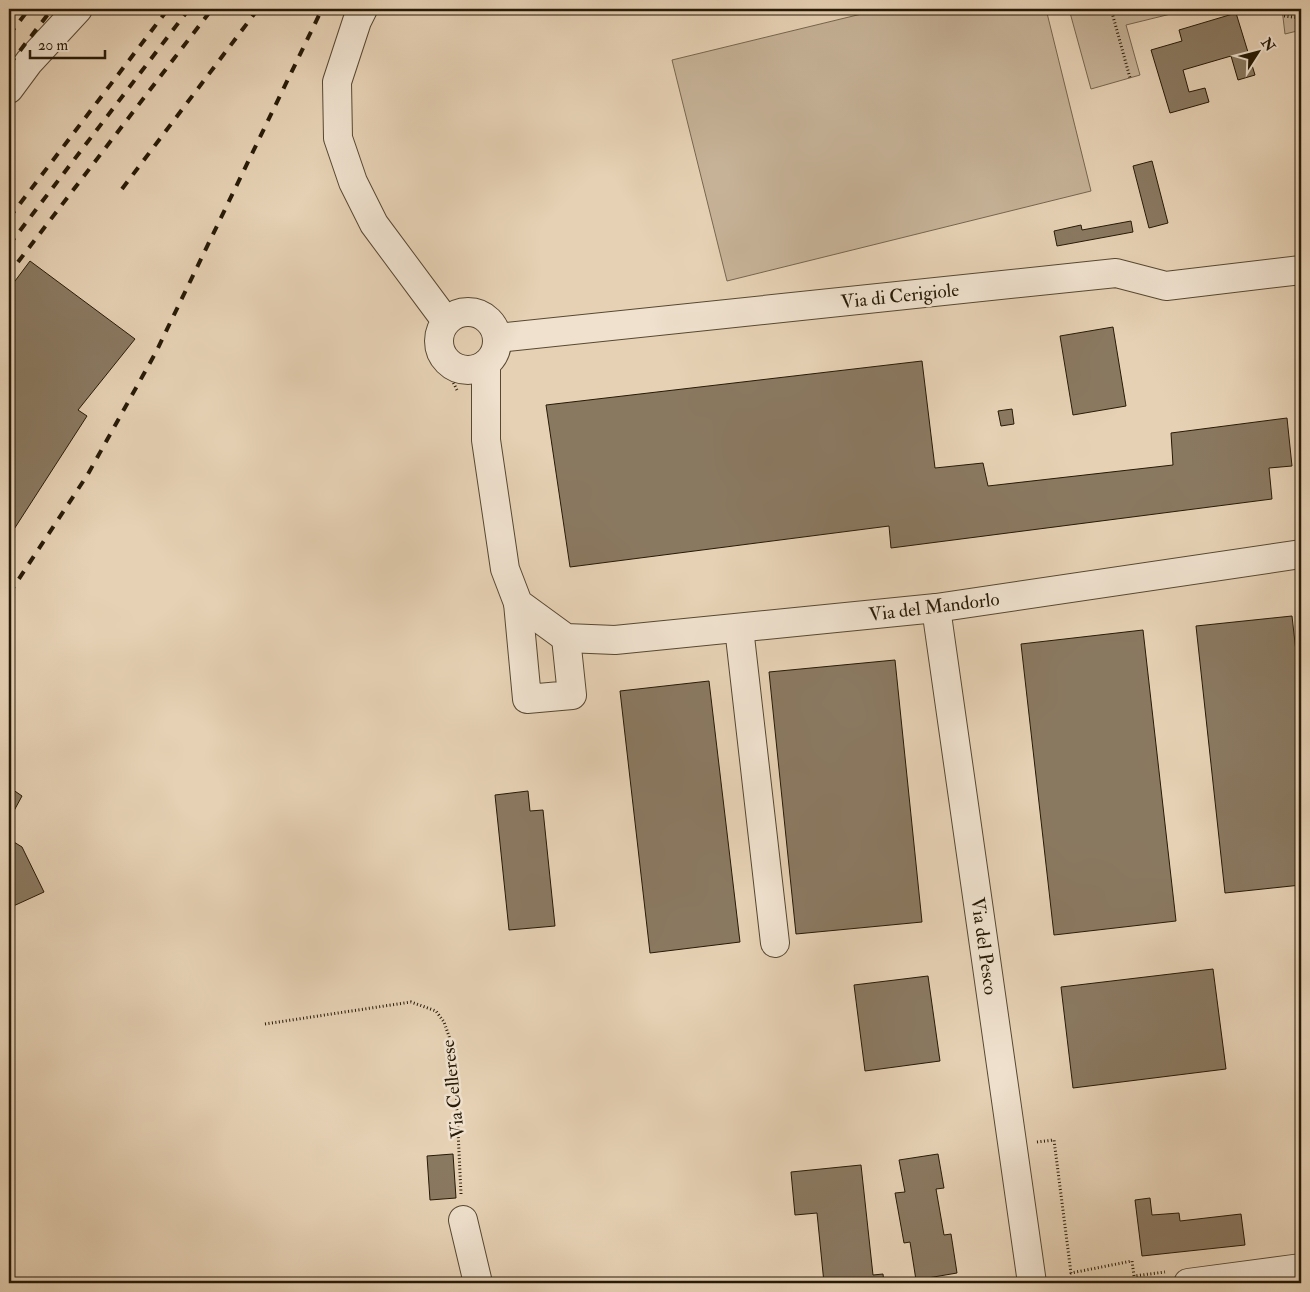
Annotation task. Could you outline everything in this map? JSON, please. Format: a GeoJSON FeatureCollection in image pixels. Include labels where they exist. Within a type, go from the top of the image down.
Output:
{"type":"FeatureCollection","features":[{"type":"Feature","properties":{"kind":"street"},"geometry":{"type":"LineString","coordinates":[[9,90],[29,62],[78,9]]}},
{"type":"Feature","properties":{"kind":"street"},"geometry":{"type":"LineString","coordinates":[[364,9],[356,21],[337,82],[338,138],[353,182],[374,224],[446,321]]}},
{"type":"Feature","properties":{"kind":"street","name":"Via di Cerigiole"},"geometry":{"type":"LineString","coordinates":[[497,338],[1116,274],[1166,286],[1301,270]]}},
{"type":"Feature","properties":{"kind":"street"},"geometry":{"type":"LineString","coordinates":[[463,312],[476,313],[486,318],[494,328],[497,338],[497,347],[493,357],[486,364],[469,371],[452,367],[440,353],[438,343],[440,330],[446,321],[463,312]]}},
{"type":"Feature","properties":{"kind":"street"},"geometry":{"type":"LineString","coordinates":[[486,364],[486,440],[505,569],[518,603],[526,699],[572,695],[566,638],[518,603]]}},
{"type":"Feature","properties":{"kind":"street"},"geometry":{"type":"LineString","coordinates":[[459,370],[486,440]]}},
{"type":"Feature","properties":{"kind":"street","name":"Via del Mandorlo"},"geometry":{"type":"LineString","coordinates":[[566,638],[615,640],[936,608],[1301,554]]}},
{"type":"Feature","properties":{"kind":"street","name":"Via del Pesco"},"geometry":{"type":"LineString","coordinates":[[936,608],[1032,1283]]}},
{"type":"Feature","properties":{"kind":"street"},"geometry":{"type":"LineString","coordinates":[[739,628],[775,942]]}},
{"type":"Feature","properties":{"kind":"street"},"geometry":{"type":"LineString","coordinates":[[463,1220],[478,1283]]}},
{"type":"Feature","properties":{"kind":"street"},"geometry":{"type":"LineString","coordinates":[[1188,1283],[1301,1268]]}},
{"type":"Feature","properties":{"kind":"path"},"geometry":{"type":"LineString","coordinates":[[1111,9],[1130,78]]}},
{"type":"Feature","properties":{"kind":"path"},"geometry":{"type":"LineString","coordinates":[[1284,16],[1301,18]]}},
{"type":"Feature","properties":{"kind":"path","name":"Via Cellerese"},"geometry":{"type":"LineString","coordinates":[[265,1024],[411,1002],[436,1011],[444,1022],[451,1042],[455,1068],[463,1220]]}},
{"type":"Feature","properties":{"kind":"shaded area"},"geometry":{"type":"Polygon","coordinates":[[[882,9],[1046,9],[1091,191],[727,281],[672,60],[882,9]]]}},
{"type":"Feature","properties":{"kind":"shaded area"},"geometry":{"type":"Polygon","coordinates":[[[1069,9],[1191,9],[1126,25],[1140,75],[1091,89],[1069,9]]]}},
{"type":"Feature","properties":{"kind":"shaded area"},"geometry":{"type":"Polygon","coordinates":[[[1282,9],[1301,9],[1301,30],[1285,34],[1282,9]]]}},
{"type":"Feature","properties":{"kind":"building"},"geometry":{"type":"Polygon","coordinates":[[[1236,13],[1255,75],[1238,80],[1231,56],[1183,70],[1189,92],[1205,88],[1209,102],[1170,113],[1151,50],[1182,41],[1179,30],[1236,13]]]}},
{"type":"Feature","properties":{"kind":"building"},"geometry":{"type":"Polygon","coordinates":[[[1152,161],[1168,223],[1149,228],[1133,166],[1152,161]]]}},
{"type":"Feature","properties":{"kind":"building"},"geometry":{"type":"Polygon","coordinates":[[[1131,221],[1133,232],[1057,246],[1054,231],[1081,225],[1082,230],[1131,221]]]}},
{"type":"Feature","properties":{"kind":"building"},"geometry":{"type":"Polygon","coordinates":[[[30,261],[135,339],[78,410],[87,416],[9,537],[9,289],[30,261]]]}},
{"type":"Feature","properties":{"kind":"building"},"geometry":{"type":"Polygon","coordinates":[[[1113,327],[1126,406],[1073,415],[1060,336],[1113,327]]]}},
{"type":"Feature","properties":{"kind":"building"},"geometry":{"type":"Polygon","coordinates":[[[922,361],[935,468],[983,463],[988,486],[1173,465],[1171,433],[1287,418],[1292,466],[1269,468],[1272,499],[891,548],[889,526],[570,567],[546,405],[922,361]]]}},
{"type":"Feature","properties":{"kind":"building"},"geometry":{"type":"Polygon","coordinates":[[[1012,409],[1014,424],[1001,426],[998,411],[1012,409]]]}},
{"type":"Feature","properties":{"kind":"building"},"geometry":{"type":"Polygon","coordinates":[[[1292,616],[1301,697],[1301,885],[1225,893],[1196,626],[1292,616]]]}},
{"type":"Feature","properties":{"kind":"building"},"geometry":{"type":"Polygon","coordinates":[[[1143,630],[1176,921],[1054,935],[1021,644],[1143,630]]]}},
{"type":"Feature","properties":{"kind":"building"},"geometry":{"type":"Polygon","coordinates":[[[895,660],[922,922],[796,934],[769,672],[895,660]]]}},
{"type":"Feature","properties":{"kind":"building"},"geometry":{"type":"Polygon","coordinates":[[[709,681],[740,942],[650,953],[620,691],[709,681]]]}},
{"type":"Feature","properties":{"kind":"building"},"geometry":{"type":"Polygon","coordinates":[[[9,787],[22,796],[9,820],[9,787]]]}},
{"type":"Feature","properties":{"kind":"building"},"geometry":{"type":"Polygon","coordinates":[[[528,791],[530,811],[543,810],[555,926],[509,930],[495,795],[528,791]]]}},
{"type":"Feature","properties":{"kind":"building"},"geometry":{"type":"Polygon","coordinates":[[[9,839],[22,847],[44,892],[9,908],[9,839]]]}},
{"type":"Feature","properties":{"kind":"building"},"geometry":{"type":"Polygon","coordinates":[[[1213,969],[1226,1069],[1073,1088],[1061,987],[1213,969]]]}},
{"type":"Feature","properties":{"kind":"building"},"geometry":{"type":"Polygon","coordinates":[[[928,976],[940,1061],[865,1071],[854,985],[928,976]]]}},
{"type":"Feature","properties":{"kind":"building"},"geometry":{"type":"Polygon","coordinates":[[[453,1154],[456,1198],[430,1200],[427,1156],[453,1154]]]}},
{"type":"Feature","properties":{"kind":"building"},"geometry":{"type":"Polygon","coordinates":[[[938,1154],[944,1188],[936,1189],[944,1235],[951,1234],[957,1273],[916,1280],[910,1242],[904,1243],[895,1193],[905,1192],[899,1160],[938,1154]]]}},
{"type":"Feature","properties":{"kind":"building"},"geometry":{"type":"Polygon","coordinates":[[[861,1165],[873,1275],[883,1274],[884,1283],[824,1283],[817,1213],[795,1215],[791,1172],[861,1165]]]}},
{"type":"Feature","properties":{"kind":"building"},"geometry":{"type":"Polygon","coordinates":[[[1150,1198],[1152,1215],[1179,1213],[1180,1221],[1241,1214],[1245,1245],[1142,1256],[1135,1200],[1150,1198]]]}},
{"type":"Feature","properties":{"kind":"railway"},"geometry":{"type":"LineString","coordinates":[[9,35],[29,9]]}},
{"type":"Feature","properties":{"kind":"railway"},"geometry":{"type":"LineString","coordinates":[[9,65],[52,9]]}},
{"type":"Feature","properties":{"kind":"railway"},"geometry":{"type":"LineString","coordinates":[[9,218],[168,9]]}},
{"type":"Feature","properties":{"kind":"railway"},"geometry":{"type":"LineString","coordinates":[[9,245],[189,9]]}},
{"type":"Feature","properties":{"kind":"railway"},"geometry":{"type":"LineString","coordinates":[[18,262],[212,9]]}},
{"type":"Feature","properties":{"kind":"railway"},"geometry":{"type":"LineString","coordinates":[[122,189],[258,9]]}},
{"type":"Feature","properties":{"kind":"railway"},"geometry":{"type":"LineString","coordinates":[[9,594],[88,474],[156,352],[322,9]]}}]}
